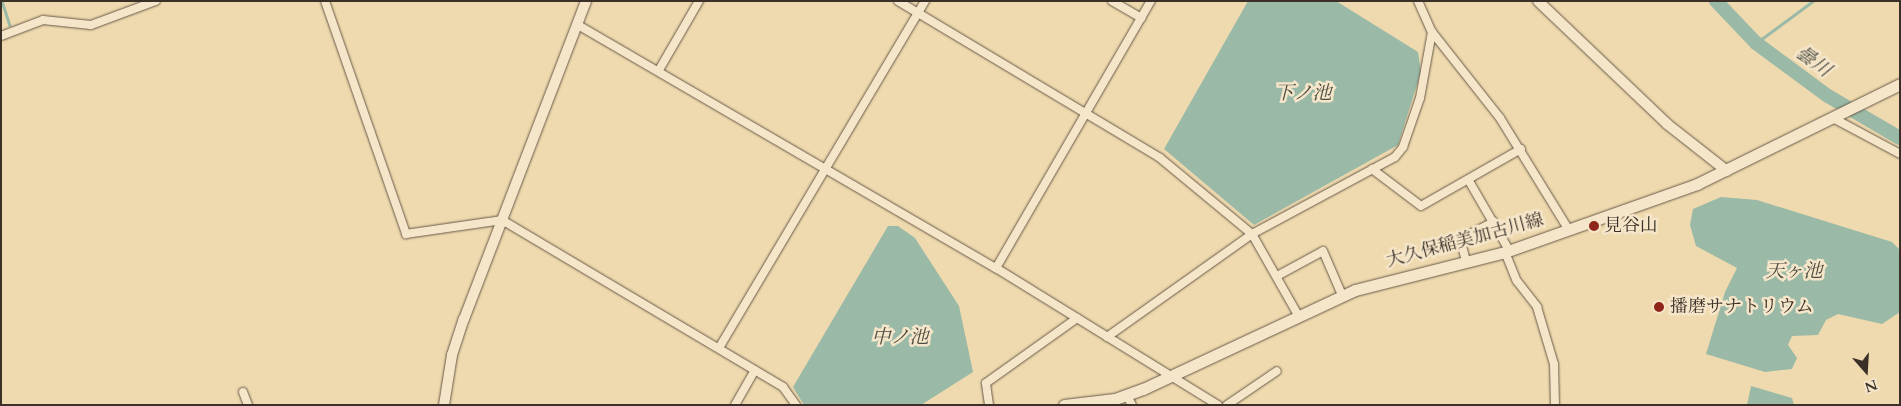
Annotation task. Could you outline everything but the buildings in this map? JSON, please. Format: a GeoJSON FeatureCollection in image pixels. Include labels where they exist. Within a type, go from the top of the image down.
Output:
{"type":"FeatureCollection","features":[{"type":"Feature","properties":{"kind":"main road","name":"大久保稲美加古川線"},"geometry":{"type":"LineString","coordinates":[[1064,405],[1129,400],[1170,376],[1342,295],[1466,260],[1507,251],[1727,170],[1900,84]]}},
{"type":"Feature","properties":{"kind":"street"},"geometry":{"type":"LineString","coordinates":[[1,36],[43,20],[91,24],[156,1]]}},
{"type":"Feature","properties":{"kind":"street"},"geometry":{"type":"LineString","coordinates":[[325,1],[406,234],[502,220],[783,387],[796,405]]}},
{"type":"Feature","properties":{"kind":"street"},"geometry":{"type":"LineString","coordinates":[[444,405],[452,354],[586,1]]}},
{"type":"Feature","properties":{"kind":"street"},"geometry":{"type":"LineString","coordinates":[[659,70],[699,1]]}},
{"type":"Feature","properties":{"kind":"street"},"geometry":{"type":"LineString","coordinates":[[898,1],[1160,158],[1252,234],[1298,315]]}},
{"type":"Feature","properties":{"kind":"street"},"geometry":{"type":"LineString","coordinates":[[719,348],[925,1]]}},
{"type":"Feature","properties":{"kind":"street"},"geometry":{"type":"LineString","coordinates":[[1112,1],[1141,18]]}},
{"type":"Feature","properties":{"kind":"street"},"geometry":{"type":"LineString","coordinates":[[996,268],[1151,1]]}},
{"type":"Feature","properties":{"kind":"street"},"geometry":{"type":"LineString","coordinates":[[1418,1],[1432,32],[1521,150],[1568,230]]}},
{"type":"Feature","properties":{"kind":"street"},"geometry":{"type":"LineString","coordinates":[[1538,1],[1667,124],[1727,170]]}},
{"type":"Feature","properties":{"kind":"street"},"geometry":{"type":"LineString","coordinates":[[578,25],[659,70],[824,169],[996,268],[1218,405]]}},
{"type":"Feature","properties":{"kind":"street"},"geometry":{"type":"LineString","coordinates":[[1107,337],[1252,234],[1372,170],[1403,147],[1420,98],[1432,32]]}},
{"type":"Feature","properties":{"kind":"street"},"geometry":{"type":"LineString","coordinates":[[1833,118],[1900,154]]}},
{"type":"Feature","properties":{"kind":"street"},"geometry":{"type":"LineString","coordinates":[[1372,170],[1421,206],[1469,181],[1521,150]]}},
{"type":"Feature","properties":{"kind":"street"},"geometry":{"type":"LineString","coordinates":[[1469,181],[1494,222],[1507,251],[1517,281],[1537,307],[1554,364],[1555,405]]}},
{"type":"Feature","properties":{"kind":"street"},"geometry":{"type":"LineString","coordinates":[[1466,260],[1460,239],[1494,222]]}},
{"type":"Feature","properties":{"kind":"street"},"geometry":{"type":"LineString","coordinates":[[1277,276],[1323,252],[1342,295]]}},
{"type":"Feature","properties":{"kind":"street"},"geometry":{"type":"LineString","coordinates":[[989,405],[986,383],[1077,318]]}},
{"type":"Feature","properties":{"kind":"street"},"geometry":{"type":"LineString","coordinates":[[735,405],[755,370]]}},
{"type":"Feature","properties":{"kind":"street"},"geometry":{"type":"LineString","coordinates":[[1227,405],[1277,371]]}},
{"type":"Feature","properties":{"kind":"street"},"geometry":{"type":"LineString","coordinates":[[243,392],[248,405]]}},
{"type":"Feature","properties":{"kind":"water","name":"下ノ池"},"geometry":{"type":"Polygon","coordinates":[[[1248,1],[1336,1],[1418,52],[1421,72],[1398,145],[1254,225],[1164,149],[1248,1]]]}},
{"type":"Feature","properties":{"kind":"water","name":"天ヶ池"},"geometry":{"type":"Polygon","coordinates":[[[1721,197],[1757,200],[1892,242],[1900,250],[1900,312],[1882,324],[1838,314],[1826,320],[1818,335],[1792,336],[1788,345],[1797,358],[1792,369],[1765,372],[1706,354],[1725,292],[1737,268],[1696,246],[1690,225],[1693,209],[1721,197]]]}},
{"type":"Feature","properties":{"kind":"water","name":"中ノ池"},"geometry":{"type":"Polygon","coordinates":[[[888,226],[898,226],[915,238],[959,306],[973,372],[921,405],[804,405],[793,387],[888,226]]]}},
{"type":"Feature","properties":{"kind":"water"},"geometry":{"type":"Polygon","coordinates":[[[1751,386],[1792,398],[1794,405],[1747,405],[1751,386]]]}},
{"type":"Feature","properties":{"kind":"waterway"},"geometry":{"type":"LineString","coordinates":[[2,1],[10,25]]}},
{"type":"Feature","properties":{"kind":"waterway","name":"曇川"},"geometry":{"type":"LineString","coordinates":[[1716,1],[1756,43],[1828,96],[1900,138]]}},
{"type":"Feature","properties":{"kind":"waterway"},"geometry":{"type":"LineString","coordinates":[[1756,43],[1813,1]]}},
{"type":"Feature","properties":{"kind":"place","name":"見谷山"},"geometry":{"type":"Point","coordinates":[1594,226]}},
{"type":"Feature","properties":{"kind":"place","name":"播磨サナトリウム"},"geometry":{"type":"Point","coordinates":[1659,307]}}]}
